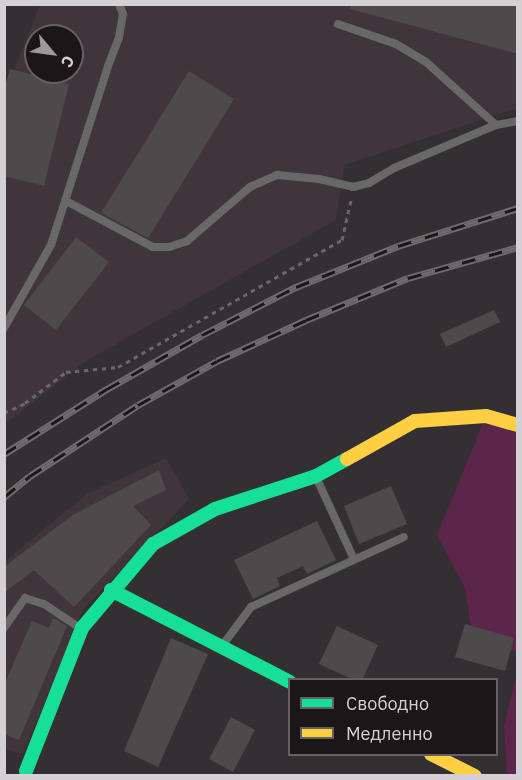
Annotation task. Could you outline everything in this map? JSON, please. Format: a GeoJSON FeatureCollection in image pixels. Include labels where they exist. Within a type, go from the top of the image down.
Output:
{"type":"FeatureCollection","features":[{"type":"Feature","properties":{"kind":"street"},"geometry":{"type":"LineString","coordinates":[[26,771],[82,628],[111,590],[153,544],[215,509],[316,476],[415,421],[486,416],[518,425]]}},
{"type":"Feature","properties":{"kind":"street"},"geometry":{"type":"LineString","coordinates":[[111,590],[288,681]]}},
{"type":"Feature","properties":{"kind":"street"},"geometry":{"type":"LineString","coordinates":[[434,756],[475,776]]}},
{"type":"Feature","properties":{"kind":"lane"},"geometry":{"type":"LineString","coordinates":[[4,328],[51,245],[119,38],[123,14],[119,4]]}},
{"type":"Feature","properties":{"kind":"lane"},"geometry":{"type":"LineString","coordinates":[[338,24],[396,44],[426,62],[496,125]]}},
{"type":"Feature","properties":{"kind":"lane"},"geometry":{"type":"LineString","coordinates":[[66,201],[153,247],[168,248],[188,241],[250,188],[277,175],[319,179],[353,187],[369,183],[394,168],[496,125],[518,121]]}},
{"type":"Feature","properties":{"kind":"lane"},"geometry":{"type":"LineString","coordinates":[[316,476],[353,557]]}},
{"type":"Feature","properties":{"kind":"lane"},"geometry":{"type":"LineString","coordinates":[[221,647],[251,607],[353,557],[404,537]]}},
{"type":"Feature","properties":{"kind":"lane"},"geometry":{"type":"LineString","coordinates":[[4,628],[25,598],[44,604],[82,628]]}},
{"type":"Feature","properties":{"kind":"path"},"geometry":{"type":"LineString","coordinates":[[4,413],[26,403],[66,372],[118,367],[342,240],[353,187]]}},
{"type":"Feature","properties":{"kind":"shaded area"},"geometry":{"type":"Polygon","coordinates":[[[40,5],[517,5],[517,108],[344,165],[336,220],[86,361],[5,424],[4,95],[24,45],[24,84],[84,84],[84,24],[32,24],[40,5]]]}},
{"type":"Feature","properties":{"kind":"shaded area"},"geometry":{"type":"Polygon","coordinates":[[[486,416],[517,427],[517,653],[471,626],[465,588],[437,535],[486,416]]]}},
{"type":"Feature","properties":{"kind":"shaded area"},"geometry":{"type":"Polygon","coordinates":[[[166,458],[189,499],[83,610],[23,754],[5,749],[5,561],[87,494],[166,458]]]}},
{"type":"Feature","properties":{"kind":"shaded area"},"geometry":{"type":"Polygon","coordinates":[[[517,673],[517,775],[507,775],[504,726],[517,673]]]}},
{"type":"Feature","properties":{"kind":"building"},"geometry":{"type":"Polygon","coordinates":[[[351,4],[518,4],[518,54],[350,9],[351,4]]]}},
{"type":"Feature","properties":{"kind":"building"},"geometry":{"type":"Polygon","coordinates":[[[10,69],[24,73],[24,84],[69,84],[44,186],[4,176],[4,90],[10,69]]]}},
{"type":"Feature","properties":{"kind":"building"},"geometry":{"type":"Polygon","coordinates":[[[189,71],[234,99],[148,238],[101,213],[189,71]]]}},
{"type":"Feature","properties":{"kind":"building"},"geometry":{"type":"Polygon","coordinates":[[[76,237],[109,262],[56,330],[24,305],[76,237]]]}},
{"type":"Feature","properties":{"kind":"building"},"geometry":{"type":"Polygon","coordinates":[[[494,310],[500,322],[446,347],[440,334],[494,310]]]}},
{"type":"Feature","properties":{"kind":"building"},"geometry":{"type":"Polygon","coordinates":[[[159,470],[166,490],[133,506],[151,525],[74,607],[34,570],[4,593],[4,567],[73,515],[159,470]]]}},
{"type":"Feature","properties":{"kind":"building"},"geometry":{"type":"Polygon","coordinates":[[[391,486],[407,524],[359,544],[344,506],[391,486]]]}},
{"type":"Feature","properties":{"kind":"building"},"geometry":{"type":"Polygon","coordinates":[[[317,521],[336,560],[307,574],[303,566],[277,578],[280,586],[253,599],[234,560],[317,521]]]}},
{"type":"Feature","properties":{"kind":"building"},"geometry":{"type":"Polygon","coordinates":[[[53,618],[67,626],[19,740],[4,734],[4,685],[32,621],[49,628],[53,618]]]}},
{"type":"Feature","properties":{"kind":"building"},"geometry":{"type":"Polygon","coordinates":[[[465,624],[514,638],[505,671],[455,657],[465,624]]]}},
{"type":"Feature","properties":{"kind":"building"},"geometry":{"type":"Polygon","coordinates":[[[337,626],[378,645],[363,678],[350,678],[319,664],[337,626]]]}},
{"type":"Feature","properties":{"kind":"building"},"geometry":{"type":"Polygon","coordinates":[[[171,638],[208,654],[158,767],[124,751],[171,638]]]}},
{"type":"Feature","properties":{"kind":"building"},"geometry":{"type":"Polygon","coordinates":[[[231,717],[255,730],[233,772],[209,759],[231,717]]]}},
{"type":"Feature","properties":{"kind":"railway"},"geometry":{"type":"LineString","coordinates":[[4,454],[107,389],[202,335],[296,287],[398,246],[518,208]]}},
{"type":"Feature","properties":{"kind":"railway"},"geometry":{"type":"LineString","coordinates":[[4,497],[30,476],[138,405],[217,361],[306,320],[408,278],[518,247]]}},
{"type":"Feature","properties":{"kind":"traffic: fast"},"geometry":{"type":"LineString","coordinates":[[26,771],[82,628],[153,544],[215,509],[316,476],[347,459]]}},
{"type":"Feature","properties":{"kind":"traffic: fast"},"geometry":{"type":"LineString","coordinates":[[111,590],[288,681]]}},
{"type":"Feature","properties":{"kind":"traffic: slow"},"geometry":{"type":"LineString","coordinates":[[347,459],[415,421],[486,416],[518,425]]}},
{"type":"Feature","properties":{"kind":"traffic: slow"},"geometry":{"type":"LineString","coordinates":[[435,756],[475,776]]}}]}
